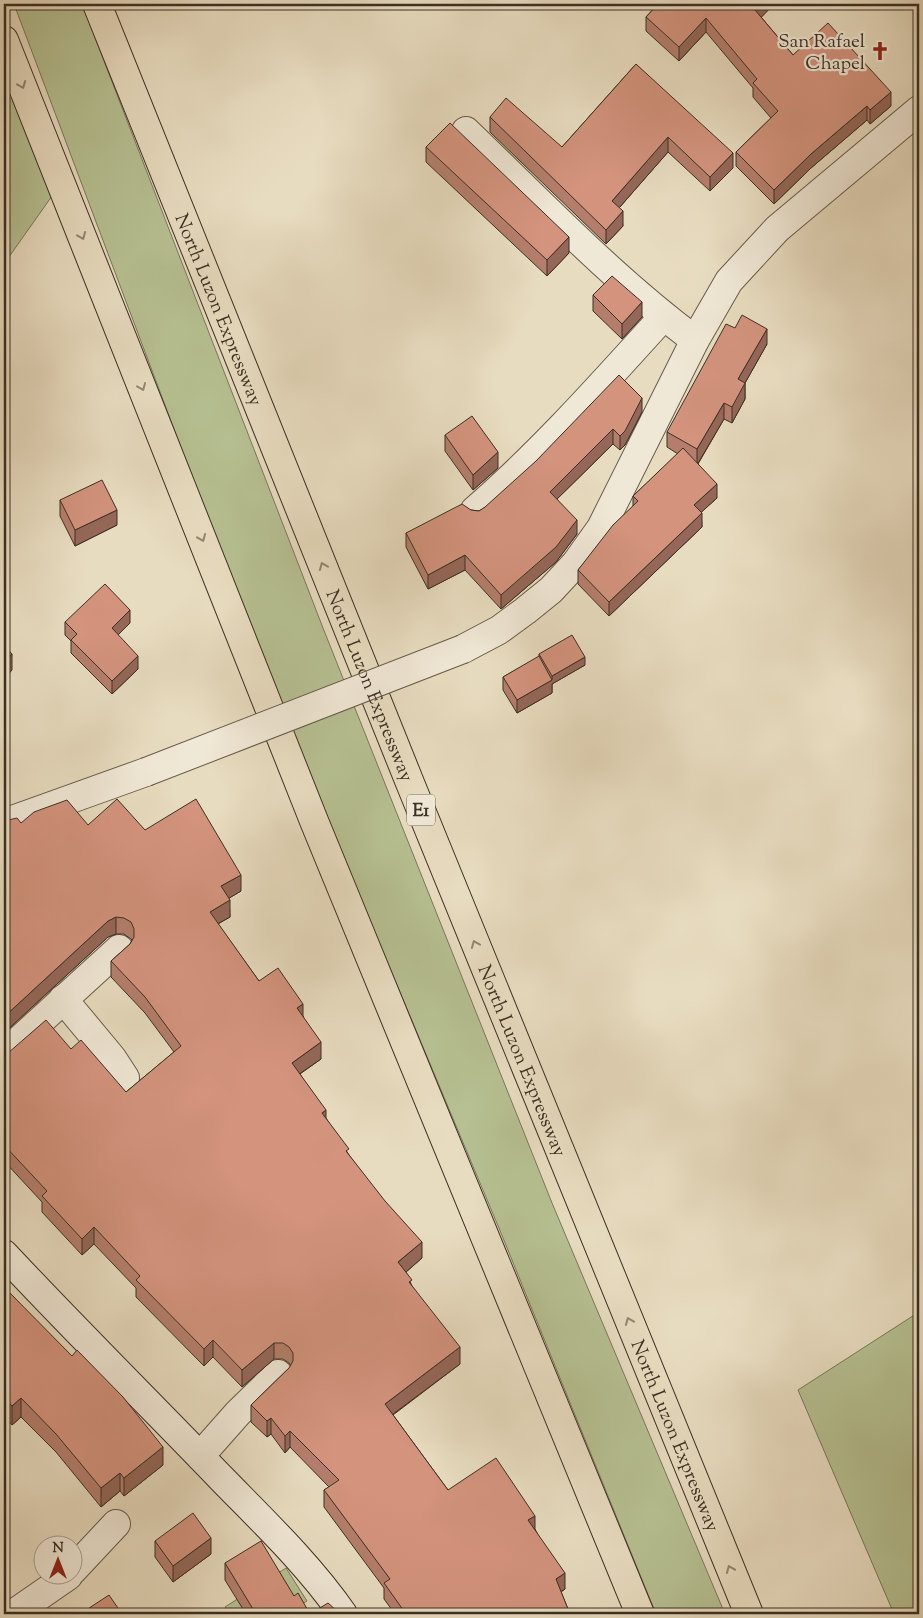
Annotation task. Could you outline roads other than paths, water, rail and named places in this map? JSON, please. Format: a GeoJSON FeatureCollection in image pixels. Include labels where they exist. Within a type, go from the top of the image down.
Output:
{"type":"FeatureCollection","features":[{"type":"Feature","properties":{"kind":"highway","name":"North Luzon Expressway"},"geometry":{"type":"LineString","coordinates":[[97,4],[410,783],[749,1614]]}},
{"type":"Feature","properties":{"kind":"highway"},"geometry":{"type":"LineString","coordinates":[[4,40],[310,811],[640,1614]]}},
{"type":"Feature","properties":{"kind":"street"},"geometry":{"type":"LineString","coordinates":[[4,823],[146,772],[463,649],[498,630],[551,590],[576,562],[600,528],[694,340],[728,281],[785,223],[919,110]]}},
{"type":"Feature","properties":{"kind":"street"},"geometry":{"type":"LineString","coordinates":[[466,131],[663,316],[694,340]]}},
{"type":"Feature","properties":{"kind":"street"},"geometry":{"type":"LineString","coordinates":[[475,510],[508,481],[581,408],[663,316]]}},
{"type":"Feature","properties":{"kind":"street"},"geometry":{"type":"LineString","coordinates":[[4,1054],[119,949]]}},
{"type":"Feature","properties":{"kind":"street"},"geometry":{"type":"LineString","coordinates":[[63,999],[112,1058],[125,1078]]}},
{"type":"Feature","properties":{"kind":"street"},"geometry":{"type":"LineString","coordinates":[[4,1254],[289,1548],[328,1593],[343,1614]]}},
{"type":"Feature","properties":{"kind":"street"},"geometry":{"type":"LineString","coordinates":[[200,1456],[238,1413],[278,1374]]}},
{"type":"Feature","properties":{"kind":"street"},"geometry":{"type":"LineString","coordinates":[[82,1560],[116,1524]]}},
{"type":"Feature","properties":{"kind":"street"},"geometry":{"type":"LineString","coordinates":[[13,1614],[54,1586]]}},
{"type":"Feature","properties":{"kind":"place","name":"San Rafael Chapel"},"geometry":{"type":"Point","coordinates":[880,51]}}]}
